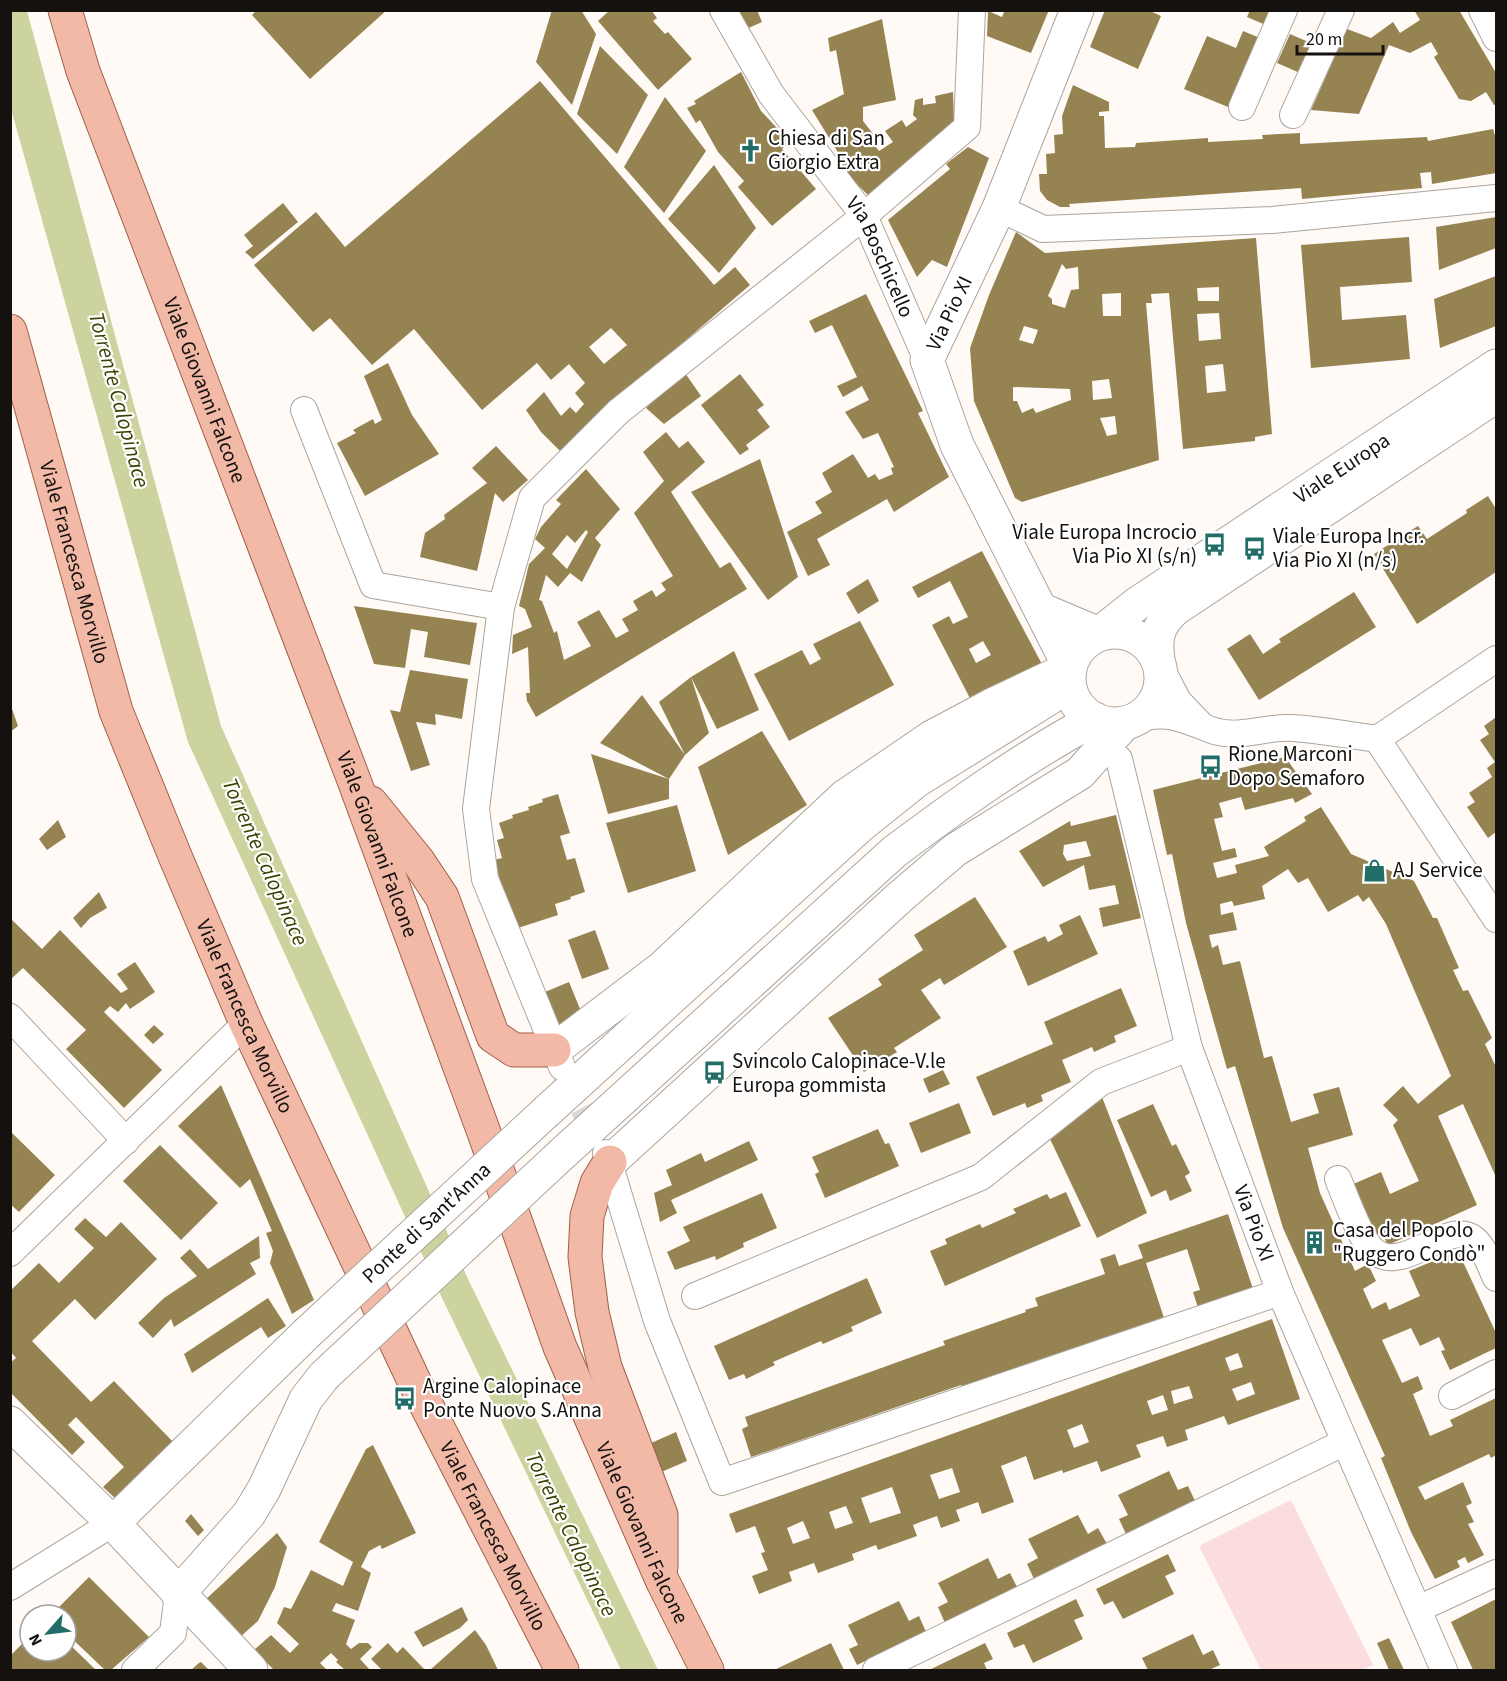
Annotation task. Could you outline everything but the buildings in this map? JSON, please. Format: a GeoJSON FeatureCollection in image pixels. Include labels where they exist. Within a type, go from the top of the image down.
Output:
{"type":"FeatureCollection","features":[{"type":"Feature","properties":{"kind":"main road","name":"Viale Giovanni Falcone"},"geometry":{"type":"LineString","coordinates":[[65,10],[83,71],[355,783],[560,1347],[662,1580],[707,1671]]}},
{"type":"Feature","properties":{"kind":"main road","name":"Viale Francesca Morvillo"},"geometry":{"type":"LineString","coordinates":[[10,331],[116,711],[179,867],[246,1023],[416,1383],[562,1671]]}},
{"type":"Feature","properties":{"kind":"main road"},"geometry":{"type":"LineString","coordinates":[[355,783],[418,861],[442,897],[493,1036],[514,1050],[558,1059]]}},
{"type":"Feature","properties":{"kind":"main road"},"geometry":{"type":"LineString","coordinates":[[608,1157],[587,1216],[585,1257],[592,1312],[605,1367],[661,1515],[662,1580]]}},
{"type":"Feature","properties":{"kind":"street","name":"Via Boschicello"},"geometry":{"type":"LineString","coordinates":[[723,10],[771,94],[864,216],[927,360]]}},
{"type":"Feature","properties":{"kind":"street"},"geometry":{"type":"LineString","coordinates":[[972,10],[967,127],[864,216],[618,412],[532,498],[501,607],[476,809],[485,879],[558,1059],[662,968],[844,797],[932,737],[992,705],[1070,673]]}},
{"type":"Feature","properties":{"kind":"street","name":"Via Pio XI"},"geometry":{"type":"LineString","coordinates":[[1070,673],[1042,610],[957,445],[927,360],[999,208],[1077,10]]}},
{"type":"Feature","properties":{"kind":"street"},"geometry":{"type":"LineString","coordinates":[[1242,107],[1284,10]]}},
{"type":"Feature","properties":{"kind":"street"},"geometry":{"type":"LineString","coordinates":[[1293,115],[1341,10]]}},
{"type":"Feature","properties":{"kind":"street"},"geometry":{"type":"LineString","coordinates":[[1482,10],[1497,38]]}},
{"type":"Feature","properties":{"kind":"street"},"geometry":{"type":"LineString","coordinates":[[999,208],[1043,229],[1272,220],[1497,198]]}},
{"type":"Feature","properties":{"kind":"street","name":"Viale Europa"},"geometry":{"type":"LineString","coordinates":[[1099,634],[1138,603],[1497,366]]}},
{"type":"Feature","properties":{"kind":"street","name":"Viale Europa"},"geometry":{"type":"LineString","coordinates":[[1159,664],[1155,641],[1160,626],[1175,609],[1497,396]]}},
{"type":"Feature","properties":{"kind":"street"},"geometry":{"type":"LineString","coordinates":[[304,410],[373,585],[501,607]]}},
{"type":"Feature","properties":{"kind":"street"},"geometry":{"type":"LineString","coordinates":[[1042,610],[1099,634]]}},
{"type":"Feature","properties":{"kind":"street"},"geometry":{"type":"LineString","coordinates":[[1202,726],[1178,701],[1154,652],[1143,641],[1130,634],[1114,631],[1099,634],[1086,642],[1076,653],[1070,673],[1074,698],[1083,711],[1117,728],[1154,714],[1168,715],[1227,735],[1291,728],[1377,739],[1497,658]]}},
{"type":"Feature","properties":{"kind":"street"},"geometry":{"type":"LineString","coordinates":[[1159,664],[1162,681],[1158,696],[1151,708],[1117,728],[1080,773],[948,857],[608,1157],[657,1321],[722,1482],[1280,1292]]}},
{"type":"Feature","properties":{"kind":"street","name":"Ponte di Sant'Anna"},"geometry":{"type":"LineString","coordinates":[[113,1523],[306,1334],[861,825],[916,782],[1052,696],[1070,673]]}},
{"type":"Feature","properties":{"kind":"street","name":"Via Pio XI"},"geometry":{"type":"LineString","coordinates":[[1117,728],[1188,1048],[1280,1292],[1444,1671]]}},
{"type":"Feature","properties":{"kind":"street","name":"Ponte di Sant'Anna"},"geometry":{"type":"LineString","coordinates":[[178,1594],[249,1514],[264,1489],[306,1399],[324,1376],[563,1153],[894,852],[950,811],[1061,737],[1117,728]]}},
{"type":"Feature","properties":{"kind":"street"},"geometry":{"type":"LineString","coordinates":[[1377,739],[1497,919]]}},
{"type":"Feature","properties":{"kind":"street"},"geometry":{"type":"LineString","coordinates":[[10,1017],[126,1141]]}},
{"type":"Feature","properties":{"kind":"street"},"geometry":{"type":"LineString","coordinates":[[12,1249],[246,1023]]}},
{"type":"Feature","properties":{"kind":"street"},"geometry":{"type":"LineString","coordinates":[[695,1296],[981,1177],[1101,1082],[1188,1048]]}},
{"type":"Feature","properties":{"kind":"street"},"geometry":{"type":"LineString","coordinates":[[1338,1179],[1365,1240],[1374,1252],[1385,1257],[1399,1258],[1455,1234],[1472,1237],[1481,1247],[1497,1278]]}},
{"type":"Feature","properties":{"kind":"street"},"geometry":{"type":"LineString","coordinates":[[1452,1396],[1497,1373]]}},
{"type":"Feature","properties":{"kind":"street"},"geometry":{"type":"LineString","coordinates":[[10,1423],[113,1523],[251,1671]]}},
{"type":"Feature","properties":{"kind":"street"},"geometry":{"type":"LineString","coordinates":[[876,1671],[1345,1442]]}},
{"type":"Feature","properties":{"kind":"street"},"geometry":{"type":"LineString","coordinates":[[10,1587],[113,1523]]}},
{"type":"Feature","properties":{"kind":"street"},"geometry":{"type":"LineString","coordinates":[[1418,1608],[1497,1573]]}},
{"type":"Feature","properties":{"kind":"street"},"geometry":{"type":"LineString","coordinates":[[135,1671],[173,1633],[178,1594]]}},
{"type":"Feature","properties":{"kind":"shaded area"},"geometry":{"type":"Polygon","coordinates":[[[1291,1500],[1373,1665],[1362,1670],[1261,1670],[1199,1546],[1291,1500]]]}},
{"type":"Feature","properties":{"kind":"water","name":"Torrente Calopinace"},"geometry":{"type":"Polygon","coordinates":[[[10,11],[27,11],[221,726],[468,1279],[658,1670],[621,1670],[443,1300],[188,742],[11,109],[10,11]]]}},
{"type":"Feature","properties":{"kind":"tunnel"},"geometry":{"type":"LineString","coordinates":[[565,1073],[601,1142]]}},
{"type":"Feature","properties":{"kind":"place","name":"Chiesa di San Giorgio Extra"},"geometry":{"type":"Point","coordinates":[750,150]}},
{"type":"Feature","properties":{"kind":"place","name":"Viale Europa Incrocio Via Pio XI (s/n)"},"geometry":{"type":"Point","coordinates":[1215,544]}},
{"type":"Feature","properties":{"kind":"place","name":"Viale Europa Incr. Via Pio XI (n/s)"},"geometry":{"type":"Point","coordinates":[1255,548]}},
{"type":"Feature","properties":{"kind":"place","name":"Rione Marconi Dopo Semaforo"},"geometry":{"type":"Point","coordinates":[1210,766]}},
{"type":"Feature","properties":{"kind":"place","name":"AJ Service"},"geometry":{"type":"Point","coordinates":[1375,870]}},
{"type":"Feature","properties":{"kind":"place","name":"Svincolo Calopinace-V.le Europa gommista"},"geometry":{"type":"Point","coordinates":[714,1073]}},
{"type":"Feature","properties":{"kind":"place","name":"Casa del Popolo \"Ruggero Condò\""},"geometry":{"type":"Point","coordinates":[1315,1242]}},
{"type":"Feature","properties":{"kind":"place","name":"Argine Calopinace Ponte Nuovo S.Anna"},"geometry":{"type":"Point","coordinates":[405,1398]}}]}
